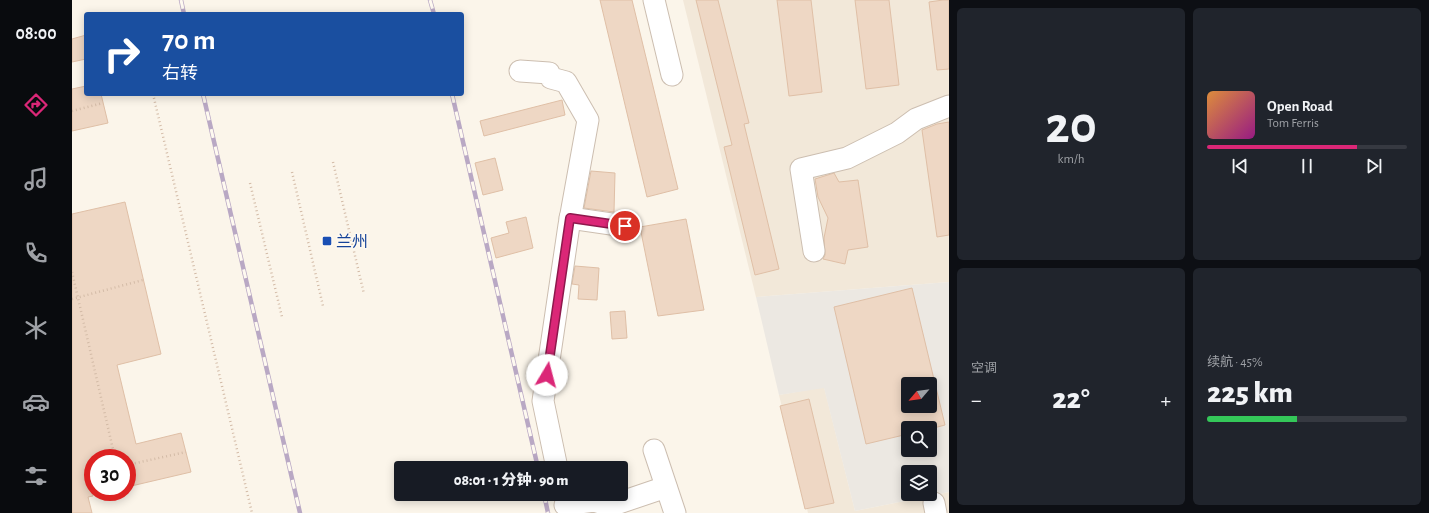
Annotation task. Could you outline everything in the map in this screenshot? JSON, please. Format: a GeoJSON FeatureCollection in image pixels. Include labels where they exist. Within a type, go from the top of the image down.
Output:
{"type":"FeatureCollection","features":[{"type":"Feature","properties":{"kind":"street"},"geometry":{"type":"LineString","coordinates":[[654,0],[672,75]]}},
{"type":"Feature","properties":{"kind":"street"},"geometry":{"type":"LineString","coordinates":[[520,71],[549,73],[551,78],[566,82],[588,120],[570,218],[543,401],[556,461]]}},
{"type":"Feature","properties":{"kind":"street"},"geometry":{"type":"LineString","coordinates":[[814,251],[801,169],[847,158],[897,133],[916,119],[949,106]]}},
{"type":"Feature","properties":{"kind":"street"},"geometry":{"type":"LineString","coordinates":[[570,218],[625,226]]}},
{"type":"Feature","properties":{"kind":"street"},"geometry":{"type":"LineString","coordinates":[[654,450],[675,513]]}},
{"type":"Feature","properties":{"kind":"street"},"geometry":{"type":"LineString","coordinates":[[565,504],[594,501],[615,509],[666,487]]}},
{"type":"Feature","properties":{"kind":"path"},"geometry":{"type":"LineString","coordinates":[[153,96],[252,513]]}},
{"type":"Feature","properties":{"kind":"path"},"geometry":{"type":"LineString","coordinates":[[72,111],[103,103]]}},
{"type":"Feature","properties":{"kind":"path"},"geometry":{"type":"LineString","coordinates":[[333,162],[364,294]]}},
{"type":"Feature","properties":{"kind":"path"},"geometry":{"type":"LineString","coordinates":[[292,172],[323,306]]}},
{"type":"Feature","properties":{"kind":"path"},"geometry":{"type":"LineString","coordinates":[[250,183],[282,317]]}},
{"type":"Feature","properties":{"kind":"path"},"geometry":{"type":"LineString","coordinates":[[72,272],[113,449]]}},
{"type":"Feature","properties":{"kind":"path"},"geometry":{"type":"LineString","coordinates":[[72,299],[143,280]]}},
{"type":"Feature","properties":{"kind":"path"},"geometry":{"type":"LineString","coordinates":[[136,463],[186,452]]}},
{"type":"Feature","properties":{"kind":"shaded area"},"geometry":{"type":"Polygon","coordinates":[[[683,0],[949,0],[949,282],[756,297],[683,0]]]}},
{"type":"Feature","properties":{"kind":"shaded area"},"geometry":{"type":"Polygon","coordinates":[[[949,282],[949,492],[937,494],[937,465],[901,465],[901,501],[904,501],[855,511],[824,388],[779,395],[756,297],[949,282]]]}},
{"type":"Feature","properties":{"kind":"shaded area"},"geometry":{"type":"Polygon","coordinates":[[[824,387],[855,511],[904,501],[937,501],[937,494],[949,492],[949,513],[808,513],[779,395],[824,387]]]}},
{"type":"Feature","properties":{"kind":"building"},"geometry":{"type":"Polygon","coordinates":[[[600,0],[632,0],[678,189],[647,197],[600,0]]]}},
{"type":"Feature","properties":{"kind":"building"},"geometry":{"type":"Polygon","coordinates":[[[696,0],[718,0],[749,123],[744,124],[779,269],[755,275],[724,147],[732,145],[696,0]]]}},
{"type":"Feature","properties":{"kind":"building"},"geometry":{"type":"Polygon","coordinates":[[[777,0],[811,0],[822,92],[789,96],[777,0]]]}},
{"type":"Feature","properties":{"kind":"building"},"geometry":{"type":"Polygon","coordinates":[[[855,0],[889,0],[899,85],[866,89],[855,0]]]}},
{"type":"Feature","properties":{"kind":"building"},"geometry":{"type":"Polygon","coordinates":[[[949,0],[949,69],[937,70],[929,2],[949,0]]]}},
{"type":"Feature","properties":{"kind":"building"},"geometry":{"type":"Polygon","coordinates":[[[84,36],[84,59],[72,62],[72,39],[84,36]]]}},
{"type":"Feature","properties":{"kind":"building"},"geometry":{"type":"Polygon","coordinates":[[[84,86],[84,96],[101,96],[108,123],[72,131],[72,89],[84,86]]]}},
{"type":"Feature","properties":{"kind":"building"},"geometry":{"type":"Polygon","coordinates":[[[562,100],[565,115],[484,136],[480,121],[562,100]]]}},
{"type":"Feature","properties":{"kind":"building"},"geometry":{"type":"Polygon","coordinates":[[[949,122],[949,235],[937,237],[922,130],[937,124],[949,122]]]}},
{"type":"Feature","properties":{"kind":"building"},"geometry":{"type":"Polygon","coordinates":[[[495,158],[503,190],[483,195],[475,163],[495,158]]]}},
{"type":"Feature","properties":{"kind":"building"},"geometry":{"type":"Polygon","coordinates":[[[591,171],[615,173],[614,212],[584,208],[591,171]]]}},
{"type":"Feature","properties":{"kind":"building"},"geometry":{"type":"Polygon","coordinates":[[[834,173],[839,182],[858,180],[868,247],[848,250],[845,264],[823,259],[825,255],[824,238],[828,218],[818,197],[815,179],[834,173]]]}},
{"type":"Feature","properties":{"kind":"building"},"geometry":{"type":"Polygon","coordinates":[[[125,202],[161,354],[117,365],[136,444],[181,433],[191,472],[136,485],[136,449],[84,449],[84,501],[89,501],[92,513],[72,513],[72,214],[125,202]]]}},
{"type":"Feature","properties":{"kind":"building"},"geometry":{"type":"Polygon","coordinates":[[[526,217],[533,248],[496,258],[491,238],[509,233],[506,222],[526,217]]]}},
{"type":"Feature","properties":{"kind":"building"},"geometry":{"type":"Polygon","coordinates":[[[686,219],[704,310],[658,316],[640,227],[686,219]]]}},
{"type":"Feature","properties":{"kind":"building"},"geometry":{"type":"Polygon","coordinates":[[[575,266],[599,268],[597,300],[578,299],[579,285],[572,284],[575,266]]]}},
{"type":"Feature","properties":{"kind":"building"},"geometry":{"type":"Polygon","coordinates":[[[912,288],[933,377],[901,377],[901,413],[937,413],[937,392],[945,425],[937,427],[937,421],[901,421],[901,436],[866,444],[834,307],[912,288]]]}},
{"type":"Feature","properties":{"kind":"building"},"geometry":{"type":"Polygon","coordinates":[[[625,311],[627,338],[612,339],[610,312],[625,311]]]}},
{"type":"Feature","properties":{"kind":"building"},"geometry":{"type":"Polygon","coordinates":[[[809,399],[834,503],[805,509],[780,406],[809,399]]]}},
{"type":"Feature","properties":{"kind":"railway"},"geometry":{"type":"LineString","coordinates":[[181,0],[184,12]]}},
{"type":"Feature","properties":{"kind":"railway"},"geometry":{"type":"LineString","coordinates":[[430,0],[433,12]]}},
{"type":"Feature","properties":{"kind":"railway"},"geometry":{"type":"LineString","coordinates":[[203,96],[300,513]]}},
{"type":"Feature","properties":{"kind":"railway"},"geometry":{"type":"LineString","coordinates":[[452,96],[536,461]]}},
{"type":"Feature","properties":{"kind":"railway"},"geometry":{"type":"LineString","coordinates":[[545,501],[548,513]]}},
{"type":"Feature","properties":{"kind":"place","name":"兰州"},"geometry":{"type":"Point","coordinates":[327,241]}},
{"type":"Feature","properties":{"kind":"route"},"geometry":{"type":"LineString","coordinates":[[547,375],[570,218],[625,226]]}}]}
